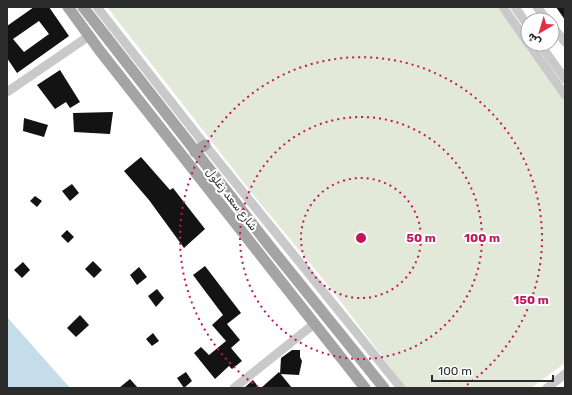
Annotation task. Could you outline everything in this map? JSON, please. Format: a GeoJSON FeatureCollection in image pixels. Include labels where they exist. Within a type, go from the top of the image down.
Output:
{"type":"FeatureCollection","features":[{"type":"Feature","properties":{"kind":"main road","name":"شارع سعد زغلول"},"geometry":{"type":"LineString","coordinates":[[68,7],[89,36],[365,388]]}},
{"type":"Feature","properties":{"kind":"main road","name":"شارع سعد زغلول"},"geometry":{"type":"LineString","coordinates":[[84,7],[195,152],[384,388]]}},
{"type":"Feature","properties":{"kind":"main road"},"geometry":{"type":"LineString","coordinates":[[195,152],[205,145]]}},
{"type":"Feature","properties":{"kind":"main road"},"geometry":{"type":"LineString","coordinates":[[261,256],[271,248]]}},
{"type":"Feature","properties":{"kind":"street"},"geometry":{"type":"LineString","coordinates":[[97,7],[205,145],[401,388]]}},
{"type":"Feature","properties":{"kind":"street"},"geometry":{"type":"LineString","coordinates":[[503,7],[520,31]]}},
{"type":"Feature","properties":{"kind":"street"},"geometry":{"type":"LineString","coordinates":[[7,92],[89,36]]}},
{"type":"Feature","properties":{"kind":"street"},"geometry":{"type":"LineString","coordinates":[[534,52],[565,95]]}},
{"type":"Feature","properties":{"kind":"street"},"geometry":{"type":"LineString","coordinates":[[548,52],[562,67],[565,79]]}},
{"type":"Feature","properties":{"kind":"street"},"geometry":{"type":"LineString","coordinates":[[234,388],[314,324]]}},
{"type":"Feature","properties":{"kind":"street"},"geometry":{"type":"LineString","coordinates":[[547,388],[565,374]]}},
{"type":"Feature","properties":{"kind":"green space"},"geometry":{"type":"Polygon","coordinates":[[[107,7],[498,7],[520,38],[520,52],[530,52],[565,102],[565,363],[531,388],[406,388],[332,290],[251,192],[107,7]]]}},
{"type":"Feature","properties":{"kind":"water"},"geometry":{"type":"Polygon","coordinates":[[[7,317],[70,388],[7,388],[7,317]]]}},
{"type":"Feature","properties":{"kind":"building"},"geometry":{"type":"Polygon","coordinates":[[[34,7],[49,7],[69,36],[17,73],[7,58],[7,26],[34,7]],[[39,21],[13,39],[24,52],[49,34],[39,21]]]}},
{"type":"Feature","properties":{"kind":"building"},"geometry":{"type":"Polygon","coordinates":[[[556,7],[565,7],[565,20],[560,12],[556,7]]]}},
{"type":"Feature","properties":{"kind":"building"},"geometry":{"type":"Polygon","coordinates":[[[60,70],[80,102],[70,108],[66,102],[55,109],[37,85],[60,70]]]}},
{"type":"Feature","properties":{"kind":"building"},"geometry":{"type":"Polygon","coordinates":[[[113,112],[110,134],[74,132],[73,113],[113,112]]]}},
{"type":"Feature","properties":{"kind":"building"},"geometry":{"type":"Polygon","coordinates":[[[24,118],[48,125],[44,137],[23,131],[24,118]]]}},
{"type":"Feature","properties":{"kind":"building"},"geometry":{"type":"Polygon","coordinates":[[[141,157],[170,190],[173,188],[205,229],[184,248],[149,200],[124,171],[141,157]]]}},
{"type":"Feature","properties":{"kind":"building"},"geometry":{"type":"Polygon","coordinates":[[[72,184],[79,193],[70,201],[62,191],[72,184]]]}},
{"type":"Feature","properties":{"kind":"building"},"geometry":{"type":"Polygon","coordinates":[[[35,196],[42,201],[37,207],[30,201],[35,196]]]}},
{"type":"Feature","properties":{"kind":"building"},"geometry":{"type":"Polygon","coordinates":[[[67,230],[74,237],[68,243],[61,236],[67,230]]]}},
{"type":"Feature","properties":{"kind":"building"},"geometry":{"type":"Polygon","coordinates":[[[93,261],[102,270],[94,278],[85,269],[93,261]]]}},
{"type":"Feature","properties":{"kind":"building"},"geometry":{"type":"Polygon","coordinates":[[[23,262],[30,270],[22,278],[14,270],[23,262]]]}},
{"type":"Feature","properties":{"kind":"building"},"geometry":{"type":"Polygon","coordinates":[[[205,266],[241,313],[227,324],[240,340],[231,348],[242,361],[232,369],[229,366],[215,379],[194,353],[201,347],[209,355],[226,341],[212,325],[223,315],[193,275],[205,266]]]}},
{"type":"Feature","properties":{"kind":"building"},"geometry":{"type":"Polygon","coordinates":[[[139,267],[147,277],[137,285],[130,275],[139,267]]]}},
{"type":"Feature","properties":{"kind":"building"},"geometry":{"type":"Polygon","coordinates":[[[157,289],[164,298],[156,307],[148,296],[157,289]]]}},
{"type":"Feature","properties":{"kind":"building"},"geometry":{"type":"Polygon","coordinates":[[[80,315],[89,325],[76,337],[67,328],[80,315]]]}},
{"type":"Feature","properties":{"kind":"building"},"geometry":{"type":"Polygon","coordinates":[[[153,333],[159,341],[152,346],[146,339],[153,333]]]}},
{"type":"Feature","properties":{"kind":"building"},"geometry":{"type":"Polygon","coordinates":[[[292,350],[300,350],[300,357],[302,361],[299,375],[280,374],[281,358],[292,350]]]}},
{"type":"Feature","properties":{"kind":"building"},"geometry":{"type":"Polygon","coordinates":[[[186,372],[192,381],[184,388],[177,378],[186,372]]]}},
{"type":"Feature","properties":{"kind":"building"},"geometry":{"type":"Polygon","coordinates":[[[279,372],[292,388],[261,388],[279,372]]]}},
{"type":"Feature","properties":{"kind":"building"},"geometry":{"type":"Polygon","coordinates":[[[130,379],[138,388],[119,388],[130,379]]]}},
{"type":"Feature","properties":{"kind":"building"},"geometry":{"type":"Polygon","coordinates":[[[253,380],[259,388],[244,388],[253,380]]]}}]}
